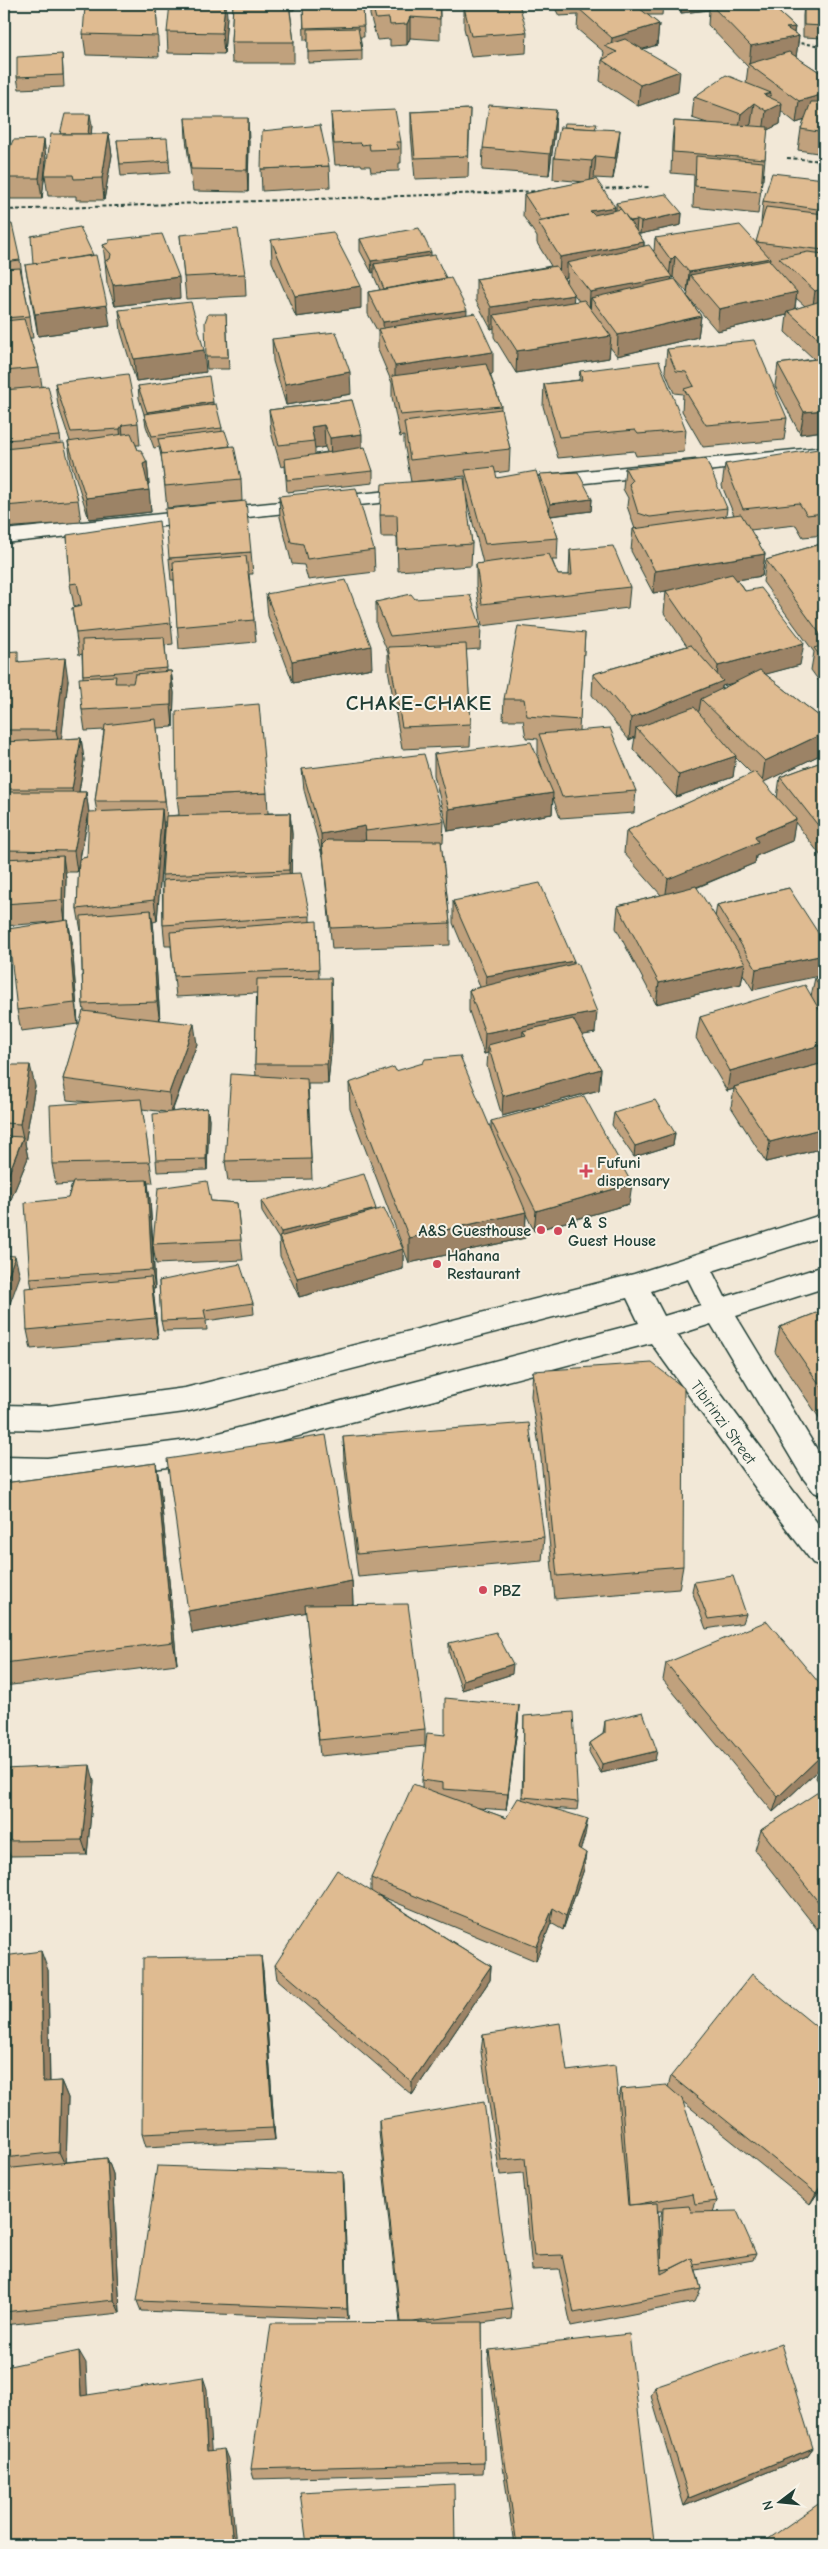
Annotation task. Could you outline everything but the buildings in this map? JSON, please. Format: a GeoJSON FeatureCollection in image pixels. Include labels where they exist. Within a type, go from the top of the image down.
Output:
{"type":"FeatureCollection","features":[{"type":"Feature","properties":{"kind":"main road"},"geometry":{"type":"LineString","coordinates":[[528,483],[824,453]]}},
{"type":"Feature","properties":{"kind":"main road"},"geometry":{"type":"LineString","coordinates":[[4,536],[439,492]]}},
{"type":"Feature","properties":{"kind":"main road"},"geometry":{"type":"LineString","coordinates":[[4,1417],[48,1418],[185,1400],[634,1285],[824,1225]]}},
{"type":"Feature","properties":{"kind":"main road"},"geometry":{"type":"LineString","coordinates":[[695,1265],[718,1311],[813,1469],[824,1483]]}},
{"type":"Feature","properties":{"kind":"main road"},"geometry":{"type":"LineString","coordinates":[[4,1470],[47,1471],[196,1451],[657,1330],[824,1277]]}},
{"type":"Feature","properties":{"kind":"main road","name":"Tibirinzi Street"},"geometry":{"type":"LineString","coordinates":[[634,1285],[657,1330],[770,1485],[824,1554]]}},
{"type":"Feature","properties":{"kind":"path"},"geometry":{"type":"LineString","coordinates":[[793,38],[800,44],[824,46]]}},
{"type":"Feature","properties":{"kind":"path"},"geometry":{"type":"LineString","coordinates":[[787,158],[824,161]]}},
{"type":"Feature","properties":{"kind":"path"},"geometry":{"type":"LineString","coordinates":[[591,189],[650,187]]}},
{"type":"Feature","properties":{"kind":"path"},"geometry":{"type":"LineString","coordinates":[[4,210],[551,190]]}},
{"type":"Feature","properties":{"kind":"place","name":"Fufuni dispensary"},"geometry":{"type":"Point","coordinates":[586,1171]}},
{"type":"Feature","properties":{"kind":"place","name":"A&S Guesthouse"},"geometry":{"type":"Point","coordinates":[541,1230]}},
{"type":"Feature","properties":{"kind":"place","name":"A & S Guest House"},"geometry":{"type":"Point","coordinates":[558,1231]}},
{"type":"Feature","properties":{"kind":"place","name":"Hahana Restaurant"},"geometry":{"type":"Point","coordinates":[437,1264]}},
{"type":"Feature","properties":{"kind":"place","name":"PBZ"},"geometry":{"type":"Point","coordinates":[483,1590]}},
{"type":"Feature","properties":{"kind":"district","name":"CHAKE-CHAKE"},"geometry":{"type":"Point","coordinates":[419,703]}}]}
